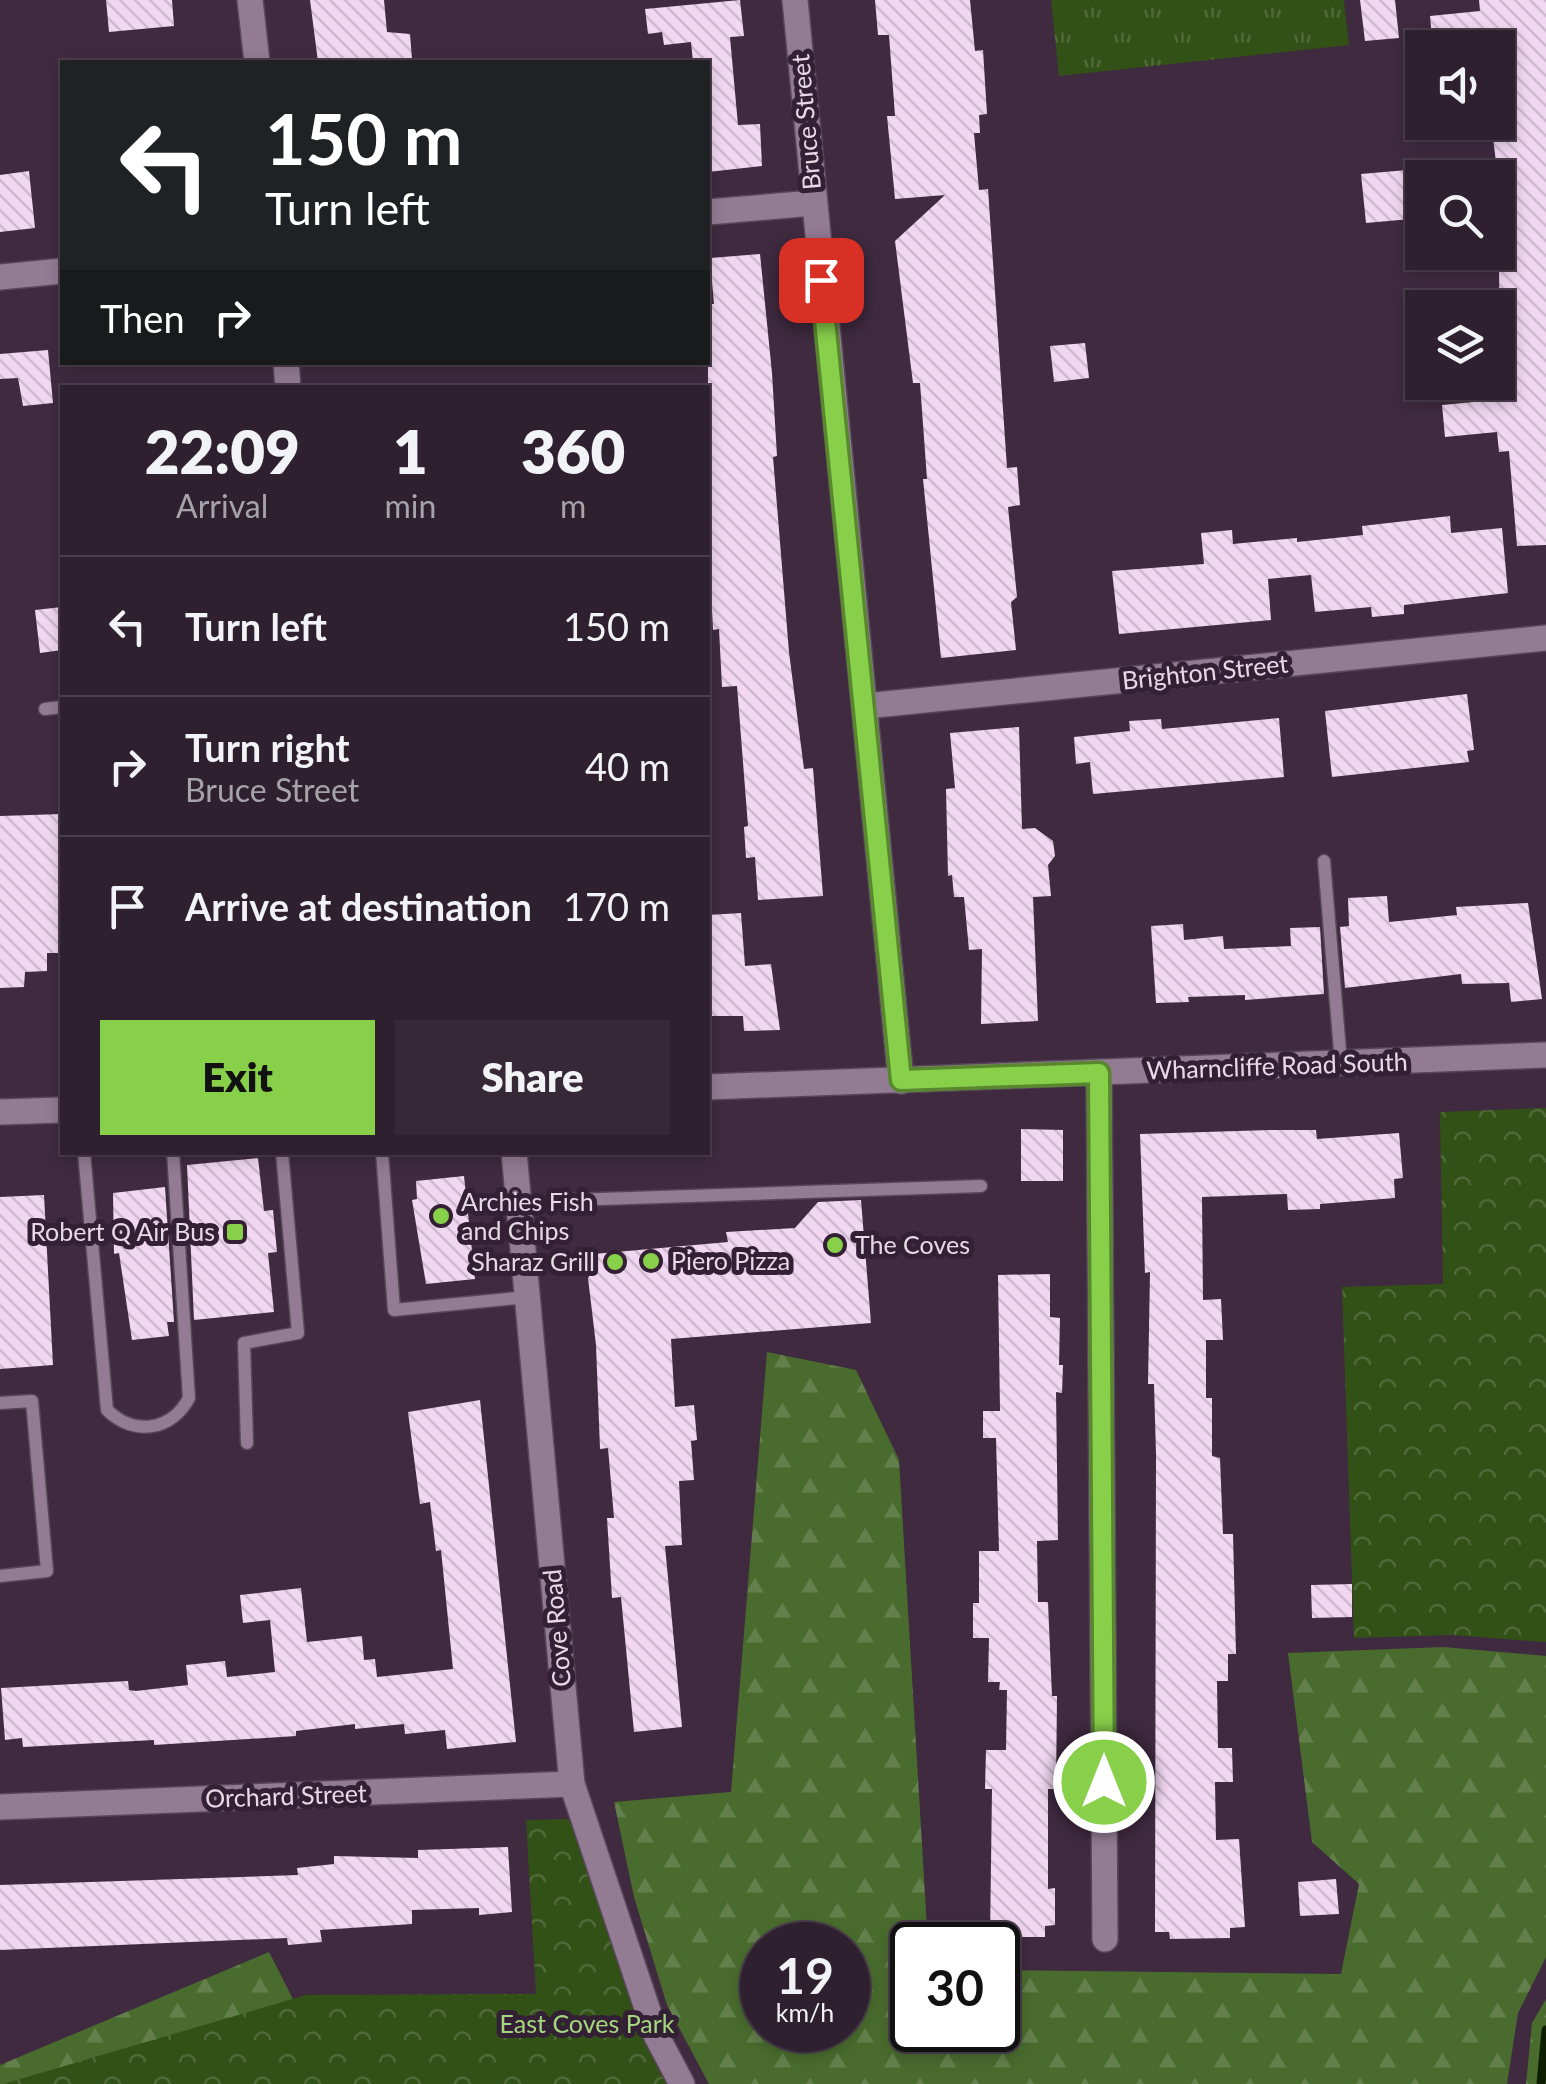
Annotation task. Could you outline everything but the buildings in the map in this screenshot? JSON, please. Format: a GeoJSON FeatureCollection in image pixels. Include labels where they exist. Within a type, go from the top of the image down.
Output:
{"type":"FeatureCollection","features":[{"type":"Feature","properties":{"kind":"street"},"geometry":{"type":"LineString","coordinates":[[250,0],[256,60]]}},
{"type":"Feature","properties":{"kind":"street","name":"Bruce Street"},"geometry":{"type":"LineString","coordinates":[[794,0],[901,1080]]}},
{"type":"Feature","properties":{"kind":"street"},"geometry":{"type":"LineString","coordinates":[[710,212],[813,202]]}},
{"type":"Feature","properties":{"kind":"street"},"geometry":{"type":"LineString","coordinates":[[0,277],[60,271]]}},
{"type":"Feature","properties":{"kind":"street","name":"Brighton Street"},"geometry":{"type":"LineString","coordinates":[[865,706],[1546,638]]}},
{"type":"Feature","properties":{"kind":"street","name":"Wharncliffe Road South"},"geometry":{"type":"LineString","coordinates":[[710,1087],[1546,1055]]}},
{"type":"Feature","properties":{"kind":"street"},"geometry":{"type":"LineString","coordinates":[[1099,1073],[1106,1939]]}},
{"type":"Feature","properties":{"kind":"street"},"geometry":{"type":"LineString","coordinates":[[0,1112],[60,1110]]}},
{"type":"Feature","properties":{"kind":"street","name":"Cove Road"},"geometry":{"type":"LineString","coordinates":[[514,1155],[572,1784],[656,2035],[682,2084]]}},
{"type":"Feature","properties":{"kind":"street","name":"Orchard Street"},"geometry":{"type":"LineString","coordinates":[[0,1807],[572,1784]]}},
{"type":"Feature","properties":{"kind":"lane"},"geometry":{"type":"LineString","coordinates":[[46,709],[60,706]]}},
{"type":"Feature","properties":{"kind":"lane"},"geometry":{"type":"LineString","coordinates":[[1324,862],[1340,1063]]}},
{"type":"Feature","properties":{"kind":"lane"},"geometry":{"type":"LineString","coordinates":[[84,1155],[107,1410],[116,1419],[150,1428],[172,1422],[190,1398],[173,1155]]}},
{"type":"Feature","properties":{"kind":"lane"},"geometry":{"type":"LineString","coordinates":[[247,1443],[244,1343],[298,1333],[282,1155]]}},
{"type":"Feature","properties":{"kind":"lane"},"geometry":{"type":"LineString","coordinates":[[382,1155],[394,1310],[527,1297]]}},
{"type":"Feature","properties":{"kind":"lane"},"geometry":{"type":"LineString","coordinates":[[571,1200],[981,1186]]}},
{"type":"Feature","properties":{"kind":"lane"},"geometry":{"type":"LineString","coordinates":[[0,1403],[32,1401],[48,1571],[0,1576]]}},
{"type":"Feature","properties":{"kind":"green space"},"geometry":{"type":"Polygon","coordinates":[[[1051,0],[1344,0],[1349,45],[1059,76],[1051,0]]]}},
{"type":"Feature","properties":{"kind":"green space"},"geometry":{"type":"Polygon","coordinates":[[[1546,1108],[1546,1642],[1451,1635],[1354,1638],[1342,1287],[1443,1284],[1440,1112],[1546,1108]]]}},
{"type":"Feature","properties":{"kind":"green space"},"geometry":{"type":"Polygon","coordinates":[[[767,1352],[856,1370],[899,1460],[927,1922],[890,1922],[890,2052],[1020,2052],[1020,1970],[1341,1974],[1359,1884],[1312,1842],[1288,1653],[1444,1647],[1546,1656],[1546,1957],[1518,2013],[1507,2084],[709,2084],[667,2005],[634,1897],[614,1802],[731,1792],[767,1352]]]}},
{"type":"Feature","properties":{"kind":"green space","name":"East Coves Park"},"geometry":{"type":"Polygon","coordinates":[[[569,1819],[678,2084],[3,2084],[306,1995],[536,1994],[526,1820],[569,1819]]]}},
{"type":"Feature","properties":{"kind":"green space"},"geometry":{"type":"Polygon","coordinates":[[[269,1952],[296,2005],[644,2084],[0,2084],[0,2065],[269,1952]]]}},
{"type":"Feature","properties":{"kind":"green space"},"geometry":{"type":"Polygon","coordinates":[[[1546,1999],[1546,2084],[1526,2084],[1532,2023],[1546,1999]]]}},
{"type":"Feature","properties":{"kind":"waterway"},"geometry":{"type":"LineString","coordinates":[[1541,2084],[1546,2030]]}},
{"type":"Feature","properties":{"kind":"place","name":"Archies Fish and Chips"},"geometry":{"type":"Point","coordinates":[441,1216]}},
{"type":"Feature","properties":{"kind":"place","name":"Robert Q Air Bus"},"geometry":{"type":"Point","coordinates":[235,1232]}},
{"type":"Feature","properties":{"kind":"place","name":"The Coves"},"geometry":{"type":"Point","coordinates":[835,1245]}},
{"type":"Feature","properties":{"kind":"place","name":"Piero Pizza"},"geometry":{"type":"Point","coordinates":[651,1261]}},
{"type":"Feature","properties":{"kind":"place","name":"Sharaz Grill"},"geometry":{"type":"Point","coordinates":[615,1262]}},
{"type":"Feature","properties":{"kind":"route"},"geometry":{"type":"LineString","coordinates":[[821,280],[901,1080],[1099,1073],[1104,1782]]}}]}
